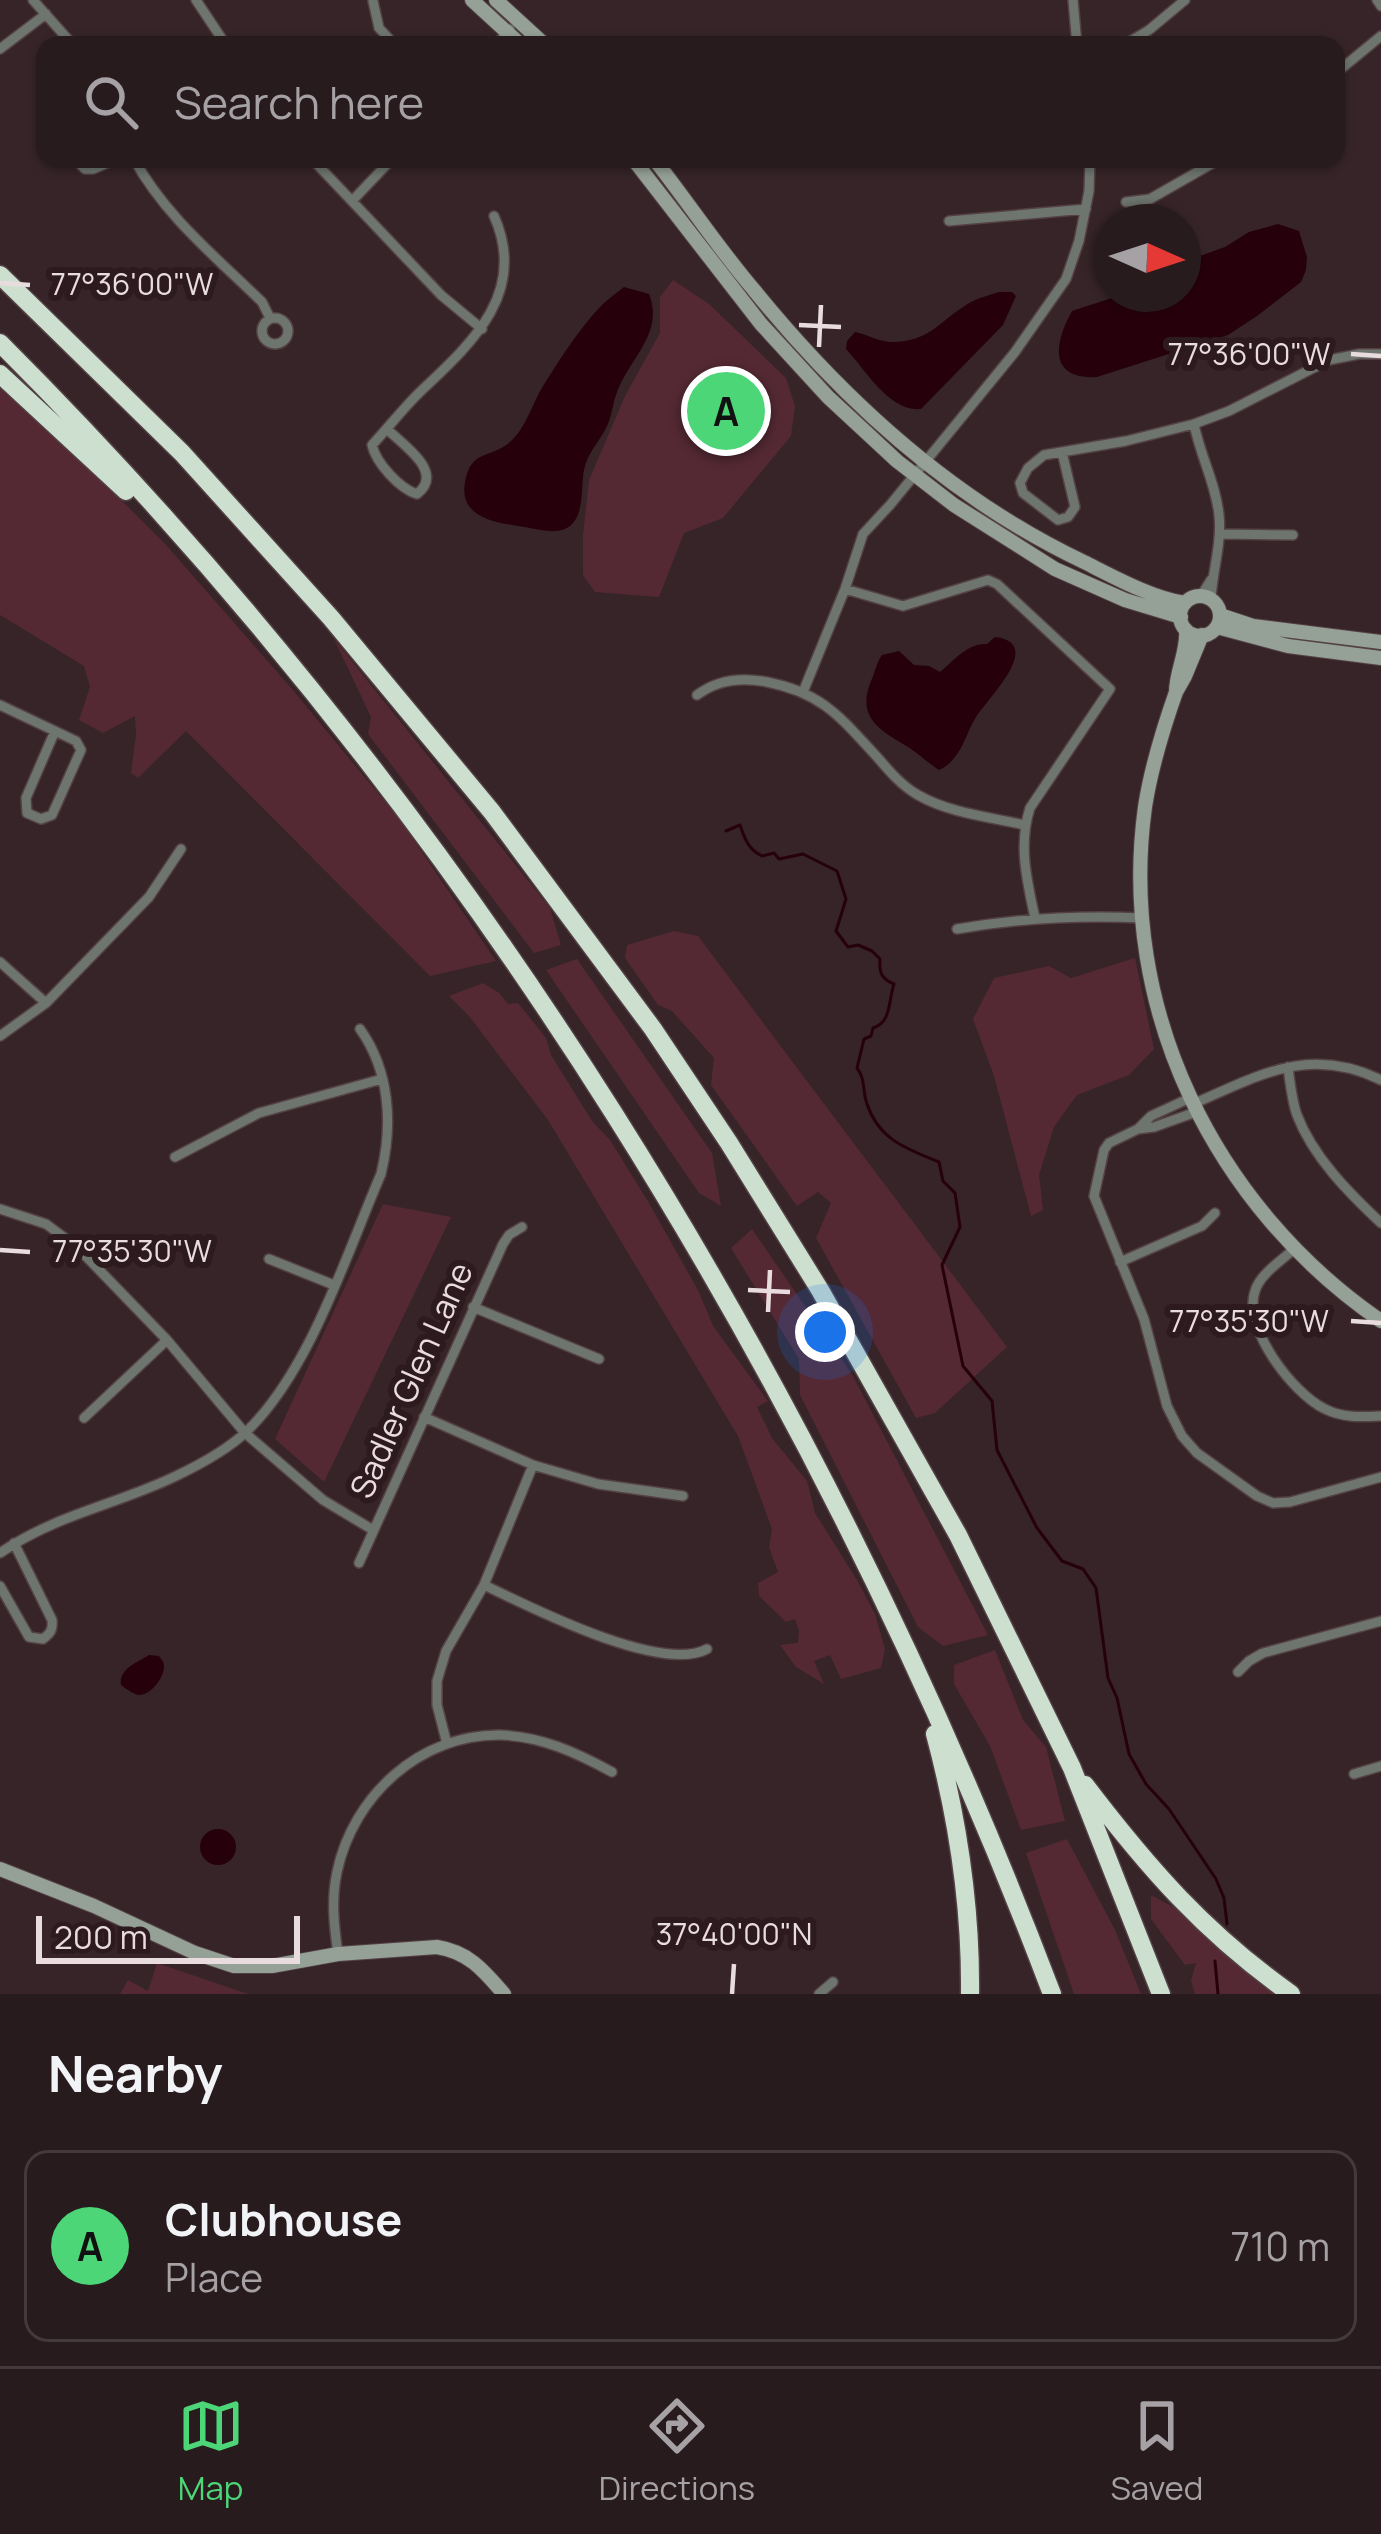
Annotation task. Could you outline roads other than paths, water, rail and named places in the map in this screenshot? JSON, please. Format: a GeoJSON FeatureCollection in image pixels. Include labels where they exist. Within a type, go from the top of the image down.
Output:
{"type":"FeatureCollection","features":[{"type":"Feature","properties":{"kind":"highway"},"geometry":{"type":"LineString","coordinates":[[0,275],[182,453],[332,618],[492,812],[622,985],[729,1143],[820,1290],[958,1535],[1072,1768],[1161,1994]]}},
{"type":"Feature","properties":{"kind":"highway"},"geometry":{"type":"LineString","coordinates":[[0,343],[125,474],[330,715],[426,839],[616,1114],[772,1379],[833,1498],[986,1823],[1052,1994]]}},
{"type":"Feature","properties":{"kind":"highway"},"geometry":{"type":"LineString","coordinates":[[0,374],[223,586]]}},
{"type":"Feature","properties":{"kind":"highway"},"geometry":{"type":"LineString","coordinates":[[922,1683],[962,1859],[970,1994]]}},
{"type":"Feature","properties":{"kind":"highway"},"geometry":{"type":"LineString","coordinates":[[1072,1768],[1181,1903],[1231,1949],[1292,1994]]}},
{"type":"Feature","properties":{"kind":"street"},"geometry":{"type":"LineString","coordinates":[[34,0],[65,36]]}},
{"type":"Feature","properties":{"kind":"street"},"geometry":{"type":"LineString","coordinates":[[196,0],[220,36]]}},
{"type":"Feature","properties":{"kind":"street"},"geometry":{"type":"LineString","coordinates":[[472,0],[507,32]]}},
{"type":"Feature","properties":{"kind":"street"},"geometry":{"type":"LineString","coordinates":[[496,0],[507,32]]}},
{"type":"Feature","properties":{"kind":"street"},"geometry":{"type":"LineString","coordinates":[[1073,0],[1077,36]]}},
{"type":"Feature","properties":{"kind":"street"},"geometry":{"type":"LineString","coordinates":[[1136,36],[1185,0]]}},
{"type":"Feature","properties":{"kind":"street"},"geometry":{"type":"LineString","coordinates":[[373,1],[379,28],[386,36]]}},
{"type":"Feature","properties":{"kind":"street"},"geometry":{"type":"LineString","coordinates":[[0,49],[46,14]]}},
{"type":"Feature","properties":{"kind":"street"},"geometry":{"type":"LineString","coordinates":[[1345,66],[1381,36]]}},
{"type":"Feature","properties":{"kind":"street"},"geometry":{"type":"LineString","coordinates":[[139,168],[154,194],[262,302],[270,318]]}},
{"type":"Feature","properties":{"kind":"street"},"geometry":{"type":"LineString","coordinates":[[321,168],[441,296],[482,329]]}},
{"type":"Feature","properties":{"kind":"street"},"geometry":{"type":"LineString","coordinates":[[352,201],[383,168]]}},
{"type":"Feature","properties":{"kind":"street"},"geometry":{"type":"LineString","coordinates":[[640,168],[772,337],[852,420],[920,469]]}},
{"type":"Feature","properties":{"kind":"street"},"geometry":{"type":"LineString","coordinates":[[661,168],[793,337],[967,514],[1055,569],[1126,600],[1184,617],[1202,635]]}},
{"type":"Feature","properties":{"kind":"street"},"geometry":{"type":"LineString","coordinates":[[803,692],[863,534],[1015,352],[1066,279],[1079,241],[1090,168]]}},
{"type":"Feature","properties":{"kind":"street"},"geometry":{"type":"LineString","coordinates":[[1126,202],[1150,199],[1204,168]]}},
{"type":"Feature","properties":{"kind":"street"},"geometry":{"type":"LineString","coordinates":[[949,221],[1085,209]]}},
{"type":"Feature","properties":{"kind":"street"},"geometry":{"type":"LineString","coordinates":[[387,429],[424,465],[428,476],[425,488],[417,494],[407,491],[374,454],[372,445],[410,403],[460,357],[482,329],[498,295],[505,260],[494,216]]}},
{"type":"Feature","properties":{"kind":"street"},"geometry":{"type":"LineString","coordinates":[[1062,452],[1075,507],[1069,517],[1058,520],[1023,493],[1020,483],[1028,468],[1045,455],[1168,432],[1228,411],[1330,360],[1381,354]]}},
{"type":"Feature","properties":{"kind":"street"},"geometry":{"type":"LineString","coordinates":[[1184,617],[1206,598],[1220,534],[1216,499],[1194,424]]}},
{"type":"Feature","properties":{"kind":"street"},"geometry":{"type":"LineString","coordinates":[[1220,534],[1293,535]]}},
{"type":"Feature","properties":{"kind":"street"},"geometry":{"type":"LineString","coordinates":[[845,589],[903,606],[988,580],[1110,689],[1030,808],[1024,825],[1023,854],[1035,918]]}},
{"type":"Feature","properties":{"kind":"street"},"geometry":{"type":"LineString","coordinates":[[1206,598],[1218,621],[1288,646],[1381,658]]}},
{"type":"Feature","properties":{"kind":"street"},"geometry":{"type":"LineString","coordinates":[[1176,692],[1187,638],[1184,617]]}},
{"type":"Feature","properties":{"kind":"street"},"geometry":{"type":"LineString","coordinates":[[1381,642],[1218,621],[1202,635],[1161,736],[1146,805],[1141,888],[1150,976],[1193,1105],[1240,1187],[1329,1283],[1381,1321]]}},
{"type":"Feature","properties":{"kind":"street"},"geometry":{"type":"LineString","coordinates":[[698,695],[719,682],[746,679],[803,692],[822,701],[917,795],[939,805],[1024,825]]}},
{"type":"Feature","properties":{"kind":"street"},"geometry":{"type":"LineString","coordinates":[[0,705],[55,731],[76,741],[81,750],[52,815],[41,819],[27,813],[26,798],[55,731]]}},
{"type":"Feature","properties":{"kind":"street"},"geometry":{"type":"LineString","coordinates":[[0,1036],[46,1003],[149,898],[182,849]]}},
{"type":"Feature","properties":{"kind":"street"},"geometry":{"type":"LineString","coordinates":[[957,929],[1035,918],[1143,918]]}},
{"type":"Feature","properties":{"kind":"street"},"geometry":{"type":"LineString","coordinates":[[0,962],[46,1003]]}},
{"type":"Feature","properties":{"kind":"street"},"geometry":{"type":"LineString","coordinates":[[0,1553],[31,1532],[177,1475],[245,1433],[279,1391],[305,1350],[381,1174],[389,1117],[374,1049],[360,1029]]}},
{"type":"Feature","properties":{"kind":"street"},"geometry":{"type":"LineString","coordinates":[[1381,1080],[1347,1066],[1317,1062],[1242,1082],[1154,1127],[1109,1143],[1094,1196],[1144,1319],[1167,1406],[1197,1454],[1273,1503],[1381,1477]]}},
{"type":"Feature","properties":{"kind":"street"},"geometry":{"type":"LineString","coordinates":[[1288,1067],[1297,1116],[1318,1152],[1348,1192],[1381,1222]]}},
{"type":"Feature","properties":{"kind":"street"},"geometry":{"type":"LineString","coordinates":[[175,1156],[259,1113],[382,1078]]}},
{"type":"Feature","properties":{"kind":"street"},"geometry":{"type":"LineString","coordinates":[[0,1209],[46,1224],[77,1247],[167,1340],[245,1433],[323,1500],[374,1530]]}},
{"type":"Feature","properties":{"kind":"street"},"geometry":{"type":"LineString","coordinates":[[1120,1262],[1202,1226],[1214,1214]]}},
{"type":"Feature","properties":{"kind":"street","name":"Sadler Glen Lane"},"geometry":{"type":"LineString","coordinates":[[359,1563],[503,1244],[522,1227]]}},
{"type":"Feature","properties":{"kind":"street"},"geometry":{"type":"LineString","coordinates":[[1294,1249],[1255,1288],[1253,1306],[1262,1336],[1289,1378],[1316,1404],[1348,1417],[1381,1416]]}},
{"type":"Feature","properties":{"kind":"street"},"geometry":{"type":"LineString","coordinates":[[269,1258],[334,1285]]}},
{"type":"Feature","properties":{"kind":"street"},"geometry":{"type":"LineString","coordinates":[[473,1307],[599,1359]]}},
{"type":"Feature","properties":{"kind":"street"},"geometry":{"type":"LineString","coordinates":[[84,1418],[167,1340]]}},
{"type":"Feature","properties":{"kind":"street"},"geometry":{"type":"LineString","coordinates":[[424,1418],[533,1465],[598,1484],[683,1496]]}},
{"type":"Feature","properties":{"kind":"street"},"geometry":{"type":"LineString","coordinates":[[447,1744],[437,1705],[437,1681],[446,1652],[484,1586],[533,1465]]}},
{"type":"Feature","properties":{"kind":"street"},"geometry":{"type":"LineString","coordinates":[[0,1586],[29,1637],[47,1636],[52,1620],[14,1543]]}},
{"type":"Feature","properties":{"kind":"street"},"geometry":{"type":"LineString","coordinates":[[484,1586],[600,1638],[688,1656],[707,1649]]}},
{"type":"Feature","properties":{"kind":"street"},"geometry":{"type":"LineString","coordinates":[[1238,1672],[1263,1653],[1381,1621]]}},
{"type":"Feature","properties":{"kind":"street"},"geometry":{"type":"LineString","coordinates":[[338,1954],[333,1918],[337,1871],[356,1819],[405,1766],[447,1744],[498,1735],[549,1743],[612,1772]]}},
{"type":"Feature","properties":{"kind":"street"},"geometry":{"type":"LineString","coordinates":[[1354,1774],[1381,1766]]}},
{"type":"Feature","properties":{"kind":"street"},"geometry":{"type":"LineString","coordinates":[[0,1869],[234,1966],[272,1966],[414,1947],[454,1950],[469,1957],[504,1994]]}},
{"type":"Feature","properties":{"kind":"street"},"geometry":{"type":"LineString","coordinates":[[819,1994],[832,1982]]}},
{"type":"Feature","properties":{"kind":"waterway"},"geometry":{"type":"LineString","coordinates":[[726,831],[740,825],[750,847],[762,856],[774,853],[779,859],[803,854],[837,871],[846,899],[836,931],[848,947],[858,945],[872,951],[880,959],[884,977],[894,984],[886,1016],[864,1039],[857,1068],[867,1104],[887,1135],[939,1162],[943,1181],[955,1193],[960,1227],[942,1265],[963,1366],[992,1401],[997,1450],[1037,1528],[1062,1561],[1083,1569],[1096,1588],[1108,1678],[1129,1754],[1216,1879],[1227,1924]]}},
{"type":"Feature","properties":{"kind":"waterway"},"geometry":{"type":"LineString","coordinates":[[1215,1961],[1218,1994]]}},
{"type":"Feature","properties":{"kind":"place","name":"Clubhouse"},"geometry":{"type":"Point","coordinates":[726,411]}}]}
